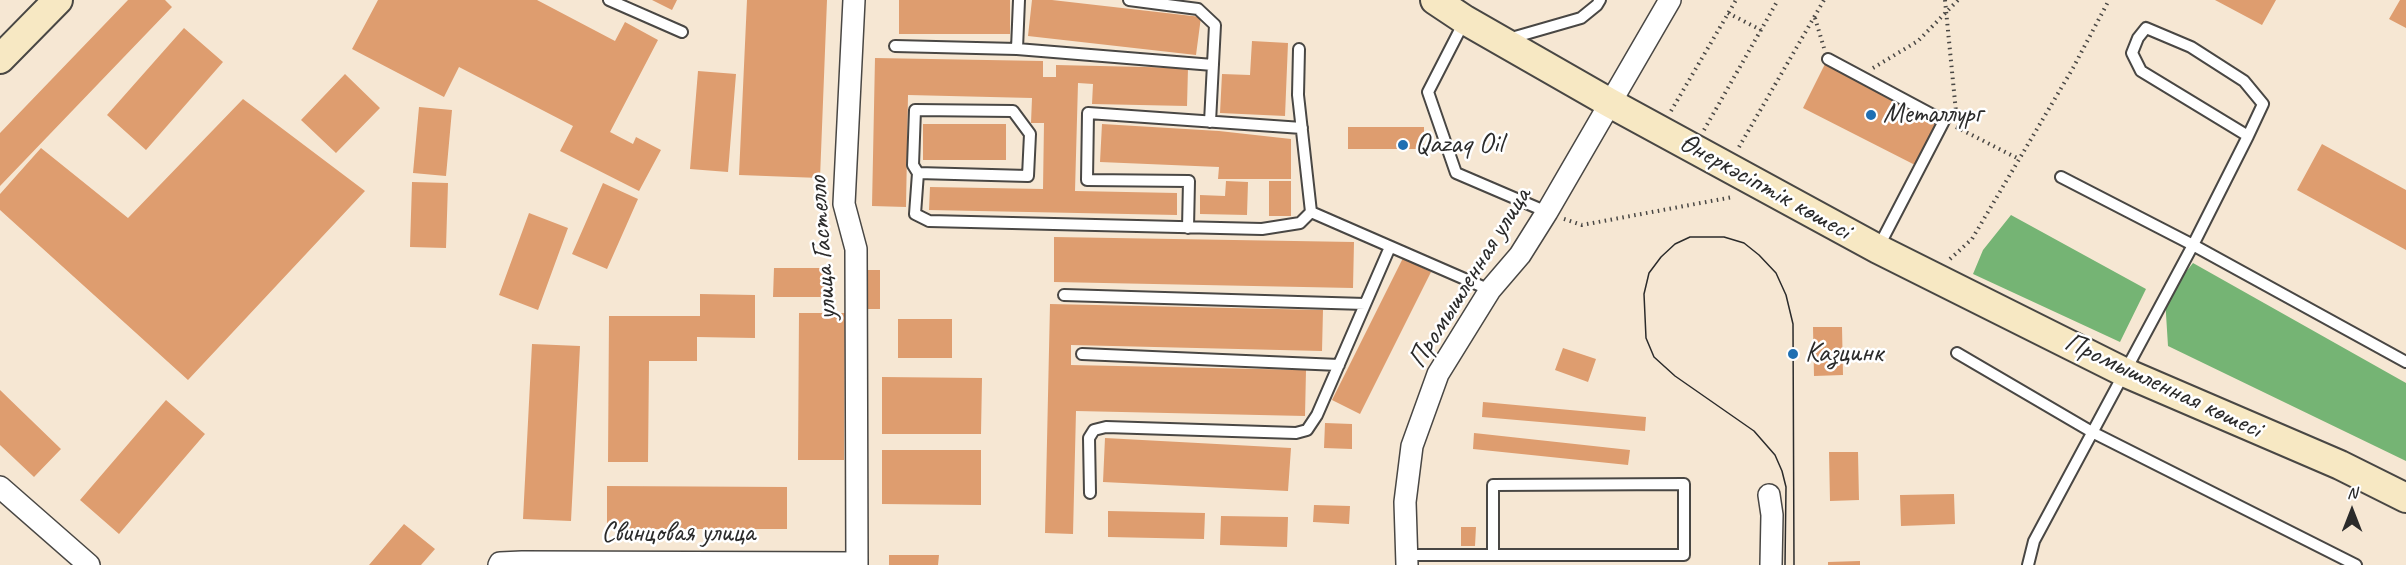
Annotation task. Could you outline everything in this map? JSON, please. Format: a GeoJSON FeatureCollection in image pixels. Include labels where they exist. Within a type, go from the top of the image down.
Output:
{"type":"FeatureCollection","features":[{"type":"Feature","properties":{"kind":"main road"},"geometry":{"type":"LineString","coordinates":[[0,59],[58,0]]}},
{"type":"Feature","properties":{"kind":"main road","name":"Өнеркәсіптік көшесі"},"geometry":{"type":"LineString","coordinates":[[1435,0],[1465,20],[1610,103],[1878,249],[1922,269]]}},
{"type":"Feature","properties":{"kind":"main road","name":"Промышленная көшесі"},"geometry":{"type":"LineString","coordinates":[[1922,269],[2126,372],[2340,465],[2406,498]]}},
{"type":"Feature","properties":{"kind":"street","name":"улица Гастелло"},"geometry":{"type":"LineString","coordinates":[[854,0],[844,204],[856,249],[857,564]]}},
{"type":"Feature","properties":{"kind":"street","name":"Промышленная улица"},"geometry":{"type":"LineString","coordinates":[[1407,560],[1406,502],[1413,446],[1438,374],[1490,290],[1520,255],[1547,212],[1670,0]]}},
{"type":"Feature","properties":{"kind":"street"},"geometry":{"type":"LineString","coordinates":[[0,487],[89,565]]}},
{"type":"Feature","properties":{"kind":"street"},"geometry":{"type":"LineString","coordinates":[[1769,495],[1772,515],[1771,565]]}},
{"type":"Feature","properties":{"kind":"street","name":"Свинцовая улица"},"geometry":{"type":"LineString","coordinates":[[499,565],[500,563],[522,562],[857,564]]}},
{"type":"Feature","properties":{"kind":"lane"},"geometry":{"type":"LineString","coordinates":[[609,0],[682,32]]}},
{"type":"Feature","properties":{"kind":"lane"},"geometry":{"type":"LineString","coordinates":[[1017,49],[1019,0]]}},
{"type":"Feature","properties":{"kind":"lane"},"geometry":{"type":"LineString","coordinates":[[1130,0],[1198,9],[1215,25],[1210,122]]}},
{"type":"Feature","properties":{"kind":"lane"},"geometry":{"type":"LineString","coordinates":[[1502,41],[1581,18],[1600,0]]}},
{"type":"Feature","properties":{"kind":"lane"},"geometry":{"type":"LineString","coordinates":[[1465,20],[1428,92],[1456,173],[1547,212]]}},
{"type":"Feature","properties":{"kind":"lane"},"geometry":{"type":"LineString","coordinates":[[2028,565],[2034,541],[2193,245],[2248,136],[2263,104],[2244,81],[2191,47],[2146,28],[2138,38],[2132,53],[2141,71],[2248,136]]}},
{"type":"Feature","properties":{"kind":"lane"},"geometry":{"type":"LineString","coordinates":[[895,46],[1017,49],[1213,65]]}},
{"type":"Feature","properties":{"kind":"lane"},"geometry":{"type":"LineString","coordinates":[[1299,50],[1298,95],[1311,212]]}},
{"type":"Feature","properties":{"kind":"lane"},"geometry":{"type":"LineString","coordinates":[[1828,59],[1944,121],[1878,249]]}},
{"type":"Feature","properties":{"kind":"lane"},"geometry":{"type":"LineString","coordinates":[[918,173],[1028,176],[1030,134],[1013,111],[915,110],[913,165],[918,173],[915,214],[929,221],[1262,229],[1300,223],[1311,212]]}},
{"type":"Feature","properties":{"kind":"lane"},"geometry":{"type":"LineString","coordinates":[[1188,228],[1189,181],[1087,180],[1088,113],[1302,128]]}},
{"type":"Feature","properties":{"kind":"lane"},"geometry":{"type":"LineString","coordinates":[[2061,177],[2193,245],[2406,362]]}},
{"type":"Feature","properties":{"kind":"lane"},"geometry":{"type":"LineString","coordinates":[[1311,212],[1490,290]]}},
{"type":"Feature","properties":{"kind":"lane"},"geometry":{"type":"LineString","coordinates":[[1090,493],[1089,438],[1094,430],[1106,426],[1296,433],[1307,430],[1317,415],[1390,247]]}},
{"type":"Feature","properties":{"kind":"lane"},"geometry":{"type":"LineString","coordinates":[[1064,295],[1365,304]]}},
{"type":"Feature","properties":{"kind":"lane"},"geometry":{"type":"LineString","coordinates":[[1957,353],[2092,432],[2355,565]]}},
{"type":"Feature","properties":{"kind":"lane"},"geometry":{"type":"LineString","coordinates":[[1082,354],[1339,365]]}},
{"type":"Feature","properties":{"kind":"lane"},"geometry":{"type":"LineString","coordinates":[[1407,560],[1493,555],[1684,555],[1684,484],[1493,485],[1493,555]]}},
{"type":"Feature","properties":{"kind":"path"},"geometry":{"type":"LineString","coordinates":[[1660,130],[1736,0]]}},
{"type":"Feature","properties":{"kind":"path"},"geometry":{"type":"LineString","coordinates":[[1694,149],[1778,0]]}},
{"type":"Feature","properties":{"kind":"path"},"geometry":{"type":"LineString","coordinates":[[1728,167],[1824,0]]}},
{"type":"Feature","properties":{"kind":"path"},"geometry":{"type":"LineString","coordinates":[[1945,0],[1948,11],[1957,128]]}},
{"type":"Feature","properties":{"kind":"path"},"geometry":{"type":"LineString","coordinates":[[1859,76],[1918,41],[1958,0]]}},
{"type":"Feature","properties":{"kind":"path"},"geometry":{"type":"LineString","coordinates":[[1922,269],[1952,258],[1972,239],[2073,68],[2109,0]]}},
{"type":"Feature","properties":{"kind":"path"},"geometry":{"type":"LineString","coordinates":[[1728,13],[1761,30]]}},
{"type":"Feature","properties":{"kind":"path"},"geometry":{"type":"LineString","coordinates":[[1815,17],[1828,59]]}},
{"type":"Feature","properties":{"kind":"path"},"geometry":{"type":"LineString","coordinates":[[1944,121],[2019,159]]}},
{"type":"Feature","properties":{"kind":"path"},"geometry":{"type":"LineString","coordinates":[[1547,212],[1581,225],[1770,190]]}},
{"type":"Feature","properties":{"kind":"green space"},"geometry":{"type":"Polygon","coordinates":[[[2011,215],[2146,289],[2120,342],[1973,274],[1983,250],[2011,215]]]}},
{"type":"Feature","properties":{"kind":"green space"},"geometry":{"type":"Polygon","coordinates":[[[2193,263],[2406,383],[2406,461],[2168,346],[2165,298],[2193,263]]]}},
{"type":"Feature","properties":{"kind":"building"},"geometry":{"type":"Polygon","coordinates":[[[128,0],[165,0],[172,7],[0,186],[0,133],[128,0]]]}},
{"type":"Feature","properties":{"kind":"building"},"geometry":{"type":"Polygon","coordinates":[[[378,0],[537,0],[615,41],[625,22],[658,40],[610,132],[633,144],[636,137],[661,150],[639,191],[560,151],[573,126],[459,67],[444,97],[352,49],[378,0]]]}},
{"type":"Feature","properties":{"kind":"building"},"geometry":{"type":"Polygon","coordinates":[[[652,0],[677,0],[672,10],[652,0]]]}},
{"type":"Feature","properties":{"kind":"building"},"geometry":{"type":"Polygon","coordinates":[[[747,0],[827,0],[820,178],[739,175],[747,0]]]}},
{"type":"Feature","properties":{"kind":"building"},"geometry":{"type":"Polygon","coordinates":[[[899,0],[1010,0],[1010,34],[899,34],[899,0]]]}},
{"type":"Feature","properties":{"kind":"building"},"geometry":{"type":"Polygon","coordinates":[[[1032,0],[1052,0],[1201,17],[1196,55],[1028,36],[1032,0]]]}},
{"type":"Feature","properties":{"kind":"building"},"geometry":{"type":"Polygon","coordinates":[[[2215,0],[2276,0],[2262,25],[2215,0]]]}},
{"type":"Feature","properties":{"kind":"building"},"geometry":{"type":"Polygon","coordinates":[[[2400,0],[2406,0],[2406,28],[2389,19],[2400,0]]]}},
{"type":"Feature","properties":{"kind":"building"},"geometry":{"type":"Polygon","coordinates":[[[184,28],[223,62],[146,150],[107,115],[184,28]]]}},
{"type":"Feature","properties":{"kind":"building"},"geometry":{"type":"Polygon","coordinates":[[[1252,41],[1288,43],[1285,116],[1220,113],[1222,74],[1250,75],[1252,41]]]}},
{"type":"Feature","properties":{"kind":"building"},"geometry":{"type":"Polygon","coordinates":[[[875,58],[1043,61],[1043,77],[1056,77],[1056,65],[1188,68],[1187,106],[1092,104],[1093,84],[1078,83],[1075,191],[1177,193],[1177,215],[929,210],[930,187],[1043,189],[1044,123],[1031,123],[1032,98],[908,95],[906,207],[872,206],[875,58]]]}},
{"type":"Feature","properties":{"kind":"building","name":"Металлург"},"geometry":{"type":"Polygon","coordinates":[[[1825,64],[1940,123],[1917,166],[1803,108],[1825,64]]]}},
{"type":"Feature","properties":{"kind":"building"},"geometry":{"type":"Polygon","coordinates":[[[698,71],[736,74],[728,172],[690,169],[698,71]]]}},
{"type":"Feature","properties":{"kind":"building"},"geometry":{"type":"Polygon","coordinates":[[[345,74],[380,108],[336,153],[301,120],[345,74]]]}},
{"type":"Feature","properties":{"kind":"building"},"geometry":{"type":"Polygon","coordinates":[[[243,99],[365,191],[188,380],[0,210],[0,194],[41,148],[128,218],[243,99]]]}},
{"type":"Feature","properties":{"kind":"building"},"geometry":{"type":"Polygon","coordinates":[[[419,107],[452,110],[446,176],[413,173],[419,107]]]}},
{"type":"Feature","properties":{"kind":"building"},"geometry":{"type":"Polygon","coordinates":[[[923,124],[1006,124],[1006,160],[923,160],[923,124]]]}},
{"type":"Feature","properties":{"kind":"building"},"geometry":{"type":"Polygon","coordinates":[[[1102,124],[1219,131],[1291,139],[1291,179],[1218,179],[1219,167],[1100,162],[1102,124]]]}},
{"type":"Feature","properties":{"kind":"building"},"geometry":{"type":"Polygon","coordinates":[[[1348,127],[1424,127],[1424,149],[1348,149],[1348,127]]]}},
{"type":"Feature","properties":{"kind":"building"},"geometry":{"type":"Polygon","coordinates":[[[2322,144],[2406,190],[2406,250],[2297,190],[2322,144]]]}},
{"type":"Feature","properties":{"kind":"building"},"geometry":{"type":"Polygon","coordinates":[[[1226,181],[1248,182],[1247,215],[1200,214],[1200,195],[1225,196],[1226,181]]]}},
{"type":"Feature","properties":{"kind":"building"},"geometry":{"type":"Polygon","coordinates":[[[1269,181],[1291,181],[1291,216],[1269,216],[1269,181]]]}},
{"type":"Feature","properties":{"kind":"building"},"geometry":{"type":"Polygon","coordinates":[[[412,182],[448,183],[446,248],[410,247],[412,182]]]}},
{"type":"Feature","properties":{"kind":"building"},"geometry":{"type":"Polygon","coordinates":[[[603,183],[638,199],[607,269],[572,254],[603,183]]]}},
{"type":"Feature","properties":{"kind":"building"},"geometry":{"type":"Polygon","coordinates":[[[529,213],[568,228],[538,310],[499,295],[529,213]]]}},
{"type":"Feature","properties":{"kind":"building"},"geometry":{"type":"Polygon","coordinates":[[[1054,237],[1354,242],[1353,288],[1054,282],[1054,237]]]}},
{"type":"Feature","properties":{"kind":"building"},"geometry":{"type":"Polygon","coordinates":[[[1403,258],[1431,272],[1360,414],[1332,400],[1403,258]]]}},
{"type":"Feature","properties":{"kind":"building"},"geometry":{"type":"Polygon","coordinates":[[[774,268],[827,268],[827,297],[773,297],[774,268]]]}},
{"type":"Feature","properties":{"kind":"building"},"geometry":{"type":"Polygon","coordinates":[[[868,270],[880,270],[880,309],[868,309],[868,270]]]}},
{"type":"Feature","properties":{"kind":"building"},"geometry":{"type":"Polygon","coordinates":[[[700,294],[755,295],[755,338],[697,337],[697,361],[649,361],[648,462],[608,462],[609,316],[700,316],[700,294]]]}},
{"type":"Feature","properties":{"kind":"building"},"geometry":{"type":"Polygon","coordinates":[[[1050,304],[1323,310],[1322,351],[1071,345],[1071,365],[1306,370],[1305,416],[1076,411],[1073,534],[1045,533],[1050,304]]]}},
{"type":"Feature","properties":{"kind":"building"},"geometry":{"type":"Polygon","coordinates":[[[799,313],[845,313],[844,460],[798,460],[799,313]]]}},
{"type":"Feature","properties":{"kind":"building"},"geometry":{"type":"Polygon","coordinates":[[[898,319],[952,319],[952,358],[898,358],[898,319]]]}},
{"type":"Feature","properties":{"kind":"building"},"geometry":{"type":"Polygon","coordinates":[[[1813,327],[1842,327],[1843,375],[1814,376],[1813,327]]]}},
{"type":"Feature","properties":{"kind":"building"},"geometry":{"type":"Polygon","coordinates":[[[532,344],[580,346],[571,521],[523,519],[532,344]]]}},
{"type":"Feature","properties":{"kind":"building"},"geometry":{"type":"Polygon","coordinates":[[[1563,348],[1596,359],[1588,382],[1555,370],[1563,348]]]}},
{"type":"Feature","properties":{"kind":"building"},"geometry":{"type":"Polygon","coordinates":[[[882,377],[982,378],[981,434],[882,434],[882,377]]]}},
{"type":"Feature","properties":{"kind":"building"},"geometry":{"type":"Polygon","coordinates":[[[0,390],[61,449],[34,477],[0,445],[0,390]]]}},
{"type":"Feature","properties":{"kind":"building"},"geometry":{"type":"Polygon","coordinates":[[[166,400],[205,434],[119,534],[80,500],[166,400]]]}},
{"type":"Feature","properties":{"kind":"building"},"geometry":{"type":"Polygon","coordinates":[[[1483,402],[1646,417],[1645,431],[1482,417],[1483,402]]]}},
{"type":"Feature","properties":{"kind":"building"},"geometry":{"type":"Polygon","coordinates":[[[1325,423],[1352,424],[1352,449],[1324,448],[1325,423]]]}},
{"type":"Feature","properties":{"kind":"building"},"geometry":{"type":"Polygon","coordinates":[[[1474,433],[1630,450],[1628,465],[1473,449],[1474,433]]]}},
{"type":"Feature","properties":{"kind":"building"},"geometry":{"type":"Polygon","coordinates":[[[1105,438],[1291,448],[1288,491],[1103,482],[1105,438]]]}},
{"type":"Feature","properties":{"kind":"building"},"geometry":{"type":"Polygon","coordinates":[[[882,450],[981,450],[981,505],[882,504],[882,450]]]}},
{"type":"Feature","properties":{"kind":"building"},"geometry":{"type":"Polygon","coordinates":[[[1829,452],[1858,452],[1859,500],[1830,501],[1829,452]]]}},
{"type":"Feature","properties":{"kind":"building"},"geometry":{"type":"Polygon","coordinates":[[[607,486],[787,487],[787,529],[607,529],[607,486]]]}},
{"type":"Feature","properties":{"kind":"building"},"geometry":{"type":"Polygon","coordinates":[[[1954,494],[1955,524],[1901,526],[1900,495],[1954,494]]]}},
{"type":"Feature","properties":{"kind":"building"},"geometry":{"type":"Polygon","coordinates":[[[1314,505],[1350,506],[1349,524],[1313,522],[1314,505]]]}},
{"type":"Feature","properties":{"kind":"building"},"geometry":{"type":"Polygon","coordinates":[[[1108,511],[1205,513],[1204,539],[1108,537],[1108,511]]]}},
{"type":"Feature","properties":{"kind":"building"},"geometry":{"type":"Polygon","coordinates":[[[1221,516],[1288,517],[1287,547],[1220,545],[1221,516]]]}},
{"type":"Feature","properties":{"kind":"building"},"geometry":{"type":"Polygon","coordinates":[[[404,524],[435,549],[421,565],[369,565],[404,524]]]}},
{"type":"Feature","properties":{"kind":"building"},"geometry":{"type":"Polygon","coordinates":[[[1461,527],[1476,527],[1475,546],[1461,546],[1461,527]]]}},
{"type":"Feature","properties":{"kind":"building"},"geometry":{"type":"Polygon","coordinates":[[[889,555],[939,555],[938,565],[889,565],[889,555]]]}},
{"type":"Feature","properties":{"kind":"building"},"geometry":{"type":"Polygon","coordinates":[[[1860,561],[1860,565],[1828,565],[1828,562],[1860,561]]]}},
{"type":"Feature","properties":{"kind":"tram line"},"geometry":{"type":"LineString","coordinates":[[1785,565],[1786,487],[1775,455],[1754,431],[1675,376],[1654,357],[1646,338],[1644,294],[1649,273],[1675,244],[1690,237],[1724,237],[1744,243],[1776,273],[1786,295],[1793,324],[1794,565]]}},
{"type":"Feature","properties":{"kind":"place","name":"Металлург"},"geometry":{"type":"Point","coordinates":[1871,115]}},
{"type":"Feature","properties":{"kind":"place","name":"Qazaq Oil"},"geometry":{"type":"Point","coordinates":[1403,145]}},
{"type":"Feature","properties":{"kind":"place","name":"Казцинк"},"geometry":{"type":"Point","coordinates":[1793,354]}}]}
